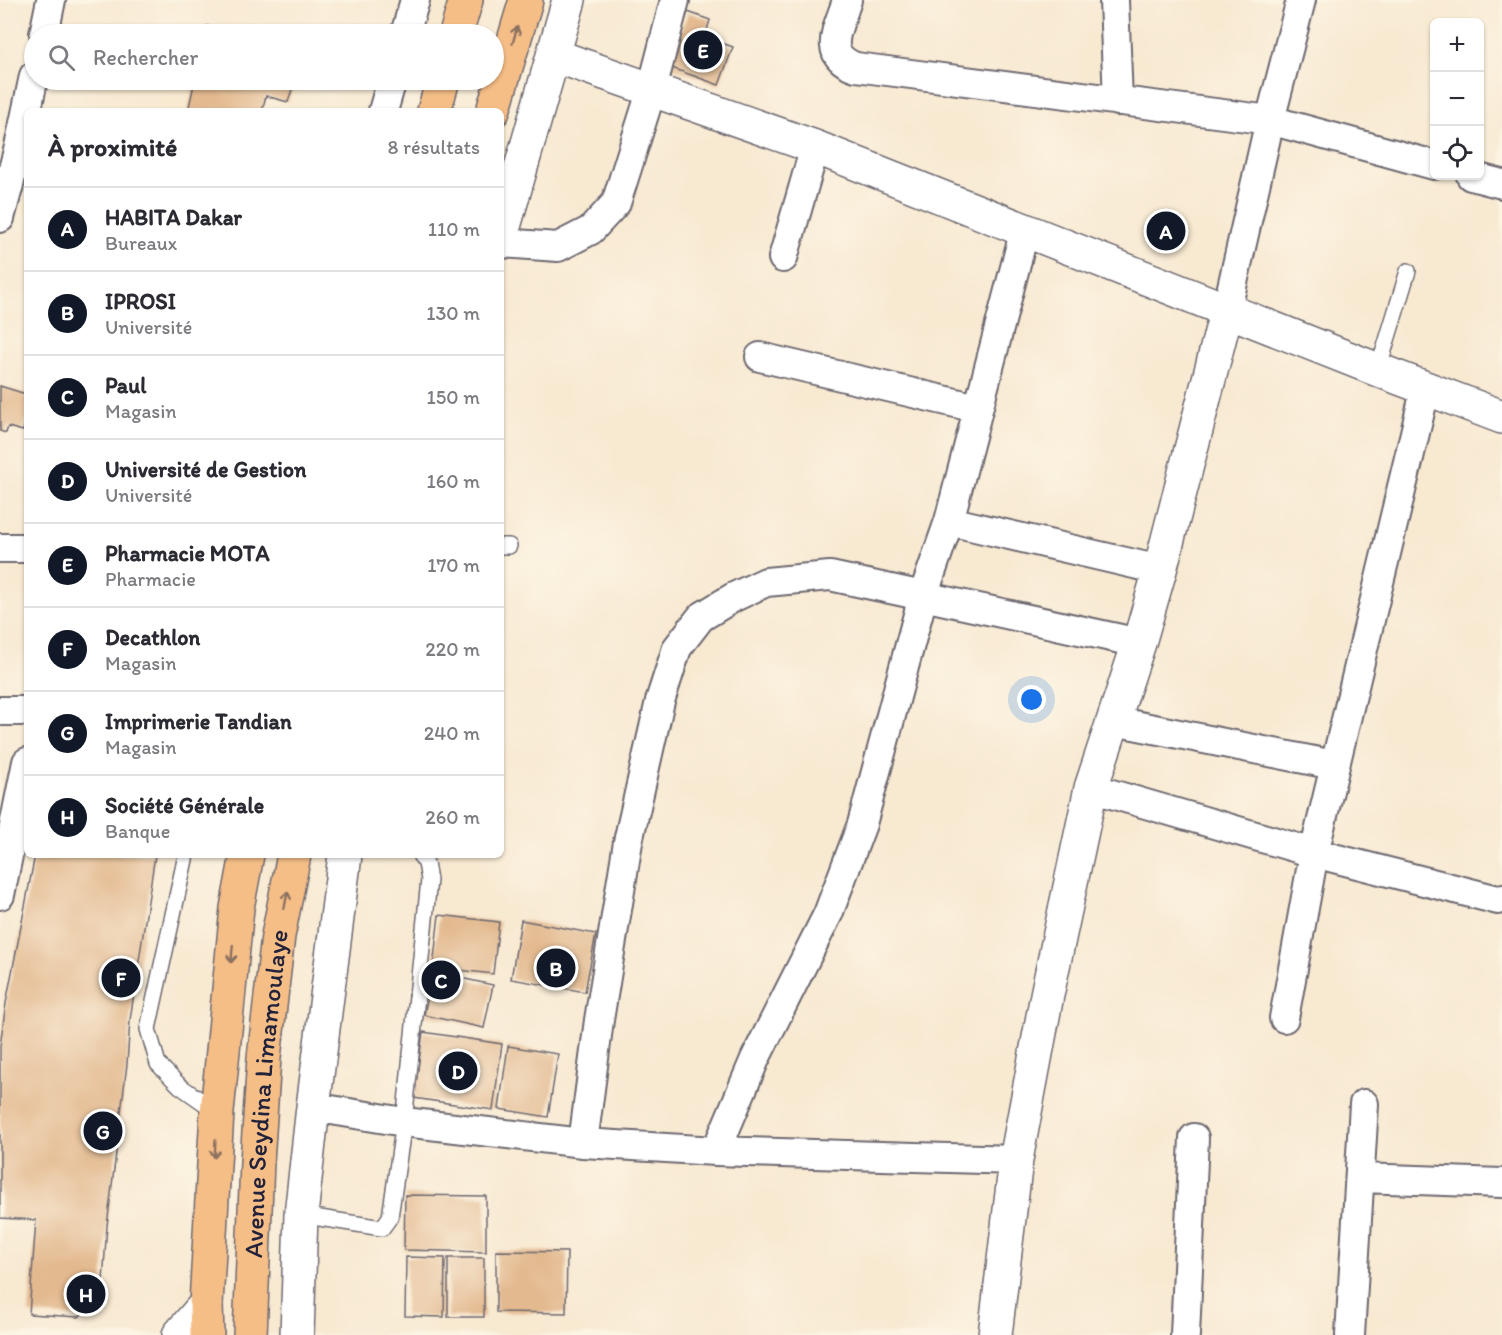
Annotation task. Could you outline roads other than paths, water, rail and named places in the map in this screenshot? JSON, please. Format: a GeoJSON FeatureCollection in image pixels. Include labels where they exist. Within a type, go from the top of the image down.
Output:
{"type":"FeatureCollection","features":[{"type":"Feature","properties":{"kind":"highway"},"geometry":{"type":"LineString","coordinates":[[459,24],[466,0]]}},
{"type":"Feature","properties":{"kind":"highway"},"geometry":{"type":"LineString","coordinates":[[504,74],[526,0]]}},
{"type":"Feature","properties":{"kind":"highway"},"geometry":{"type":"LineString","coordinates":[[436,108],[440,90]]}},
{"type":"Feature","properties":{"kind":"highway"},"geometry":{"type":"LineString","coordinates":[[494,108],[499,90]]}},
{"type":"Feature","properties":{"kind":"highway","name":"Avenue Seydina Limamoulaye"},"geometry":{"type":"LineString","coordinates":[[206,1319],[217,1112],[237,908],[246,858]]}},
{"type":"Feature","properties":{"kind":"highway","name":"Avenue Seydina Limamoulaye"},"geometry":{"type":"LineString","coordinates":[[250,1335],[264,1059],[278,936],[293,858]]}},
{"type":"Feature","properties":{"kind":"street"},"geometry":{"type":"LineString","coordinates":[[46,24],[51,0]]}},
{"type":"Feature","properties":{"kind":"street"},"geometry":{"type":"LineString","coordinates":[[408,24],[415,0]]}},
{"type":"Feature","properties":{"kind":"street"},"geometry":{"type":"LineString","coordinates":[[447,0],[466,0]]}},
{"type":"Feature","properties":{"kind":"street"},"geometry":{"type":"LineString","coordinates":[[504,226],[569,0]]}},
{"type":"Feature","properties":{"kind":"street"},"geometry":{"type":"LineString","coordinates":[[504,243],[558,247],[591,230],[616,203],[652,90],[675,0]]}},
{"type":"Feature","properties":{"kind":"street"},"geometry":{"type":"LineString","coordinates":[[847,0],[833,45],[836,55],[847,64],[856,67],[1270,120],[1430,164]]}},
{"type":"Feature","properties":{"kind":"street"},"geometry":{"type":"LineString","coordinates":[[1114,0],[1118,101]]}},
{"type":"Feature","properties":{"kind":"street"},"geometry":{"type":"LineString","coordinates":[[995,1335],[1016,1160],[1047,995],[1091,788],[1139,643],[1160,570],[1227,309],[1270,120],[1301,0]]}},
{"type":"Feature","properties":{"kind":"street"},"geometry":{"type":"LineString","coordinates":[[553,55],[815,147],[1502,417]]}},
{"type":"Feature","properties":{"kind":"street"},"geometry":{"type":"LineString","coordinates":[[0,218],[19,181],[10,147],[29,90]]}},
{"type":"Feature","properties":{"kind":"street"},"geometry":{"type":"LineString","coordinates":[[384,108],[389,90]]}},
{"type":"Feature","properties":{"kind":"street"},"geometry":{"type":"LineString","coordinates":[[783,258],[815,147]]}},
{"type":"Feature","properties":{"kind":"street"},"geometry":{"type":"LineString","coordinates":[[1484,179],[1502,184]]}},
{"type":"Feature","properties":{"kind":"street"},"geometry":{"type":"LineString","coordinates":[[716,1151],[755,1059],[828,914],[862,824],[923,596],[949,520],[1025,230]]}},
{"type":"Feature","properties":{"kind":"street"},"geometry":{"type":"LineString","coordinates":[[760,357],[977,408]]}},
{"type":"Feature","properties":{"kind":"street"},"geometry":{"type":"LineString","coordinates":[[1284,1018],[1314,853],[1426,387]]}},
{"type":"Feature","properties":{"kind":"street"},"geometry":{"type":"LineString","coordinates":[[949,520],[1160,570]]}},
{"type":"Feature","properties":{"kind":"street"},"geometry":{"type":"LineString","coordinates":[[0,548],[24,548]]}},
{"type":"Feature","properties":{"kind":"street"},"geometry":{"type":"LineString","coordinates":[[583,1143],[599,1020],[628,842],[660,701],[677,648],[701,617],[734,597],[766,582],[831,576],[1139,643]]}},
{"type":"Feature","properties":{"kind":"street"},"geometry":{"type":"LineString","coordinates":[[0,711],[24,711]]}},
{"type":"Feature","properties":{"kind":"street"},"geometry":{"type":"LineString","coordinates":[[1114,721],[1334,765]]}},
{"type":"Feature","properties":{"kind":"street"},"geometry":{"type":"LineString","coordinates":[[1,882],[24,776]]}},
{"type":"Feature","properties":{"kind":"street"},"geometry":{"type":"LineString","coordinates":[[1091,788],[1314,853],[1498,900],[1502,899]]}},
{"type":"Feature","properties":{"kind":"street"},"geometry":{"type":"LineString","coordinates":[[297,1335],[301,1215],[312,1107],[345,858]]}},
{"type":"Feature","properties":{"kind":"street"},"geometry":{"type":"LineString","coordinates":[[1350,1335],[1364,1104]]}},
{"type":"Feature","properties":{"kind":"street"},"geometry":{"type":"LineString","coordinates":[[312,1107],[404,1122],[583,1143],[716,1151],[1016,1160]]}},
{"type":"Feature","properties":{"kind":"street"},"geometry":{"type":"LineString","coordinates":[[1185,1335],[1194,1138]]}},
{"type":"Feature","properties":{"kind":"street"},"geometry":{"type":"LineString","coordinates":[[1360,1179],[1502,1183]]}},
{"type":"Feature","properties":{"kind":"street"},"geometry":{"type":"LineString","coordinates":[[179,1335],[206,1319]]}},
{"type":"Feature","properties":{"kind":"lane"},"geometry":{"type":"LineString","coordinates":[[1378,370],[1408,271]]}},
{"type":"Feature","properties":{"kind":"lane"},"geometry":{"type":"LineString","coordinates":[[185,858],[148,1029],[158,1064],[180,1086],[217,1112]]}},
{"type":"Feature","properties":{"kind":"lane"},"geometry":{"type":"LineString","coordinates":[[301,1215],[382,1228],[390,1217],[404,1122],[429,880],[426,863],[422,858]]}},
{"type":"Feature","properties":{"kind":"place","name":"Pharmacie MOTA"},"geometry":{"type":"Point","coordinates":[703,50]}},
{"type":"Feature","properties":{"kind":"place","name":"HABITA Dakar"},"geometry":{"type":"Point","coordinates":[1166,231]}},
{"type":"Feature","properties":{"kind":"place","name":"IPROSI"},"geometry":{"type":"Point","coordinates":[556,968]}},
{"type":"Feature","properties":{"kind":"place","name":"Decathlon"},"geometry":{"type":"Point","coordinates":[121,978]}},
{"type":"Feature","properties":{"kind":"place","name":"Paul"},"geometry":{"type":"Point","coordinates":[441,980]}},
{"type":"Feature","properties":{"kind":"place","name":"Université de Gestion"},"geometry":{"type":"Point","coordinates":[458,1071]}},
{"type":"Feature","properties":{"kind":"place","name":"Imprimerie Tandian"},"geometry":{"type":"Point","coordinates":[103,1131]}},
{"type":"Feature","properties":{"kind":"place","name":"Société Générale"},"geometry":{"type":"Point","coordinates":[86,1294]}}]}
